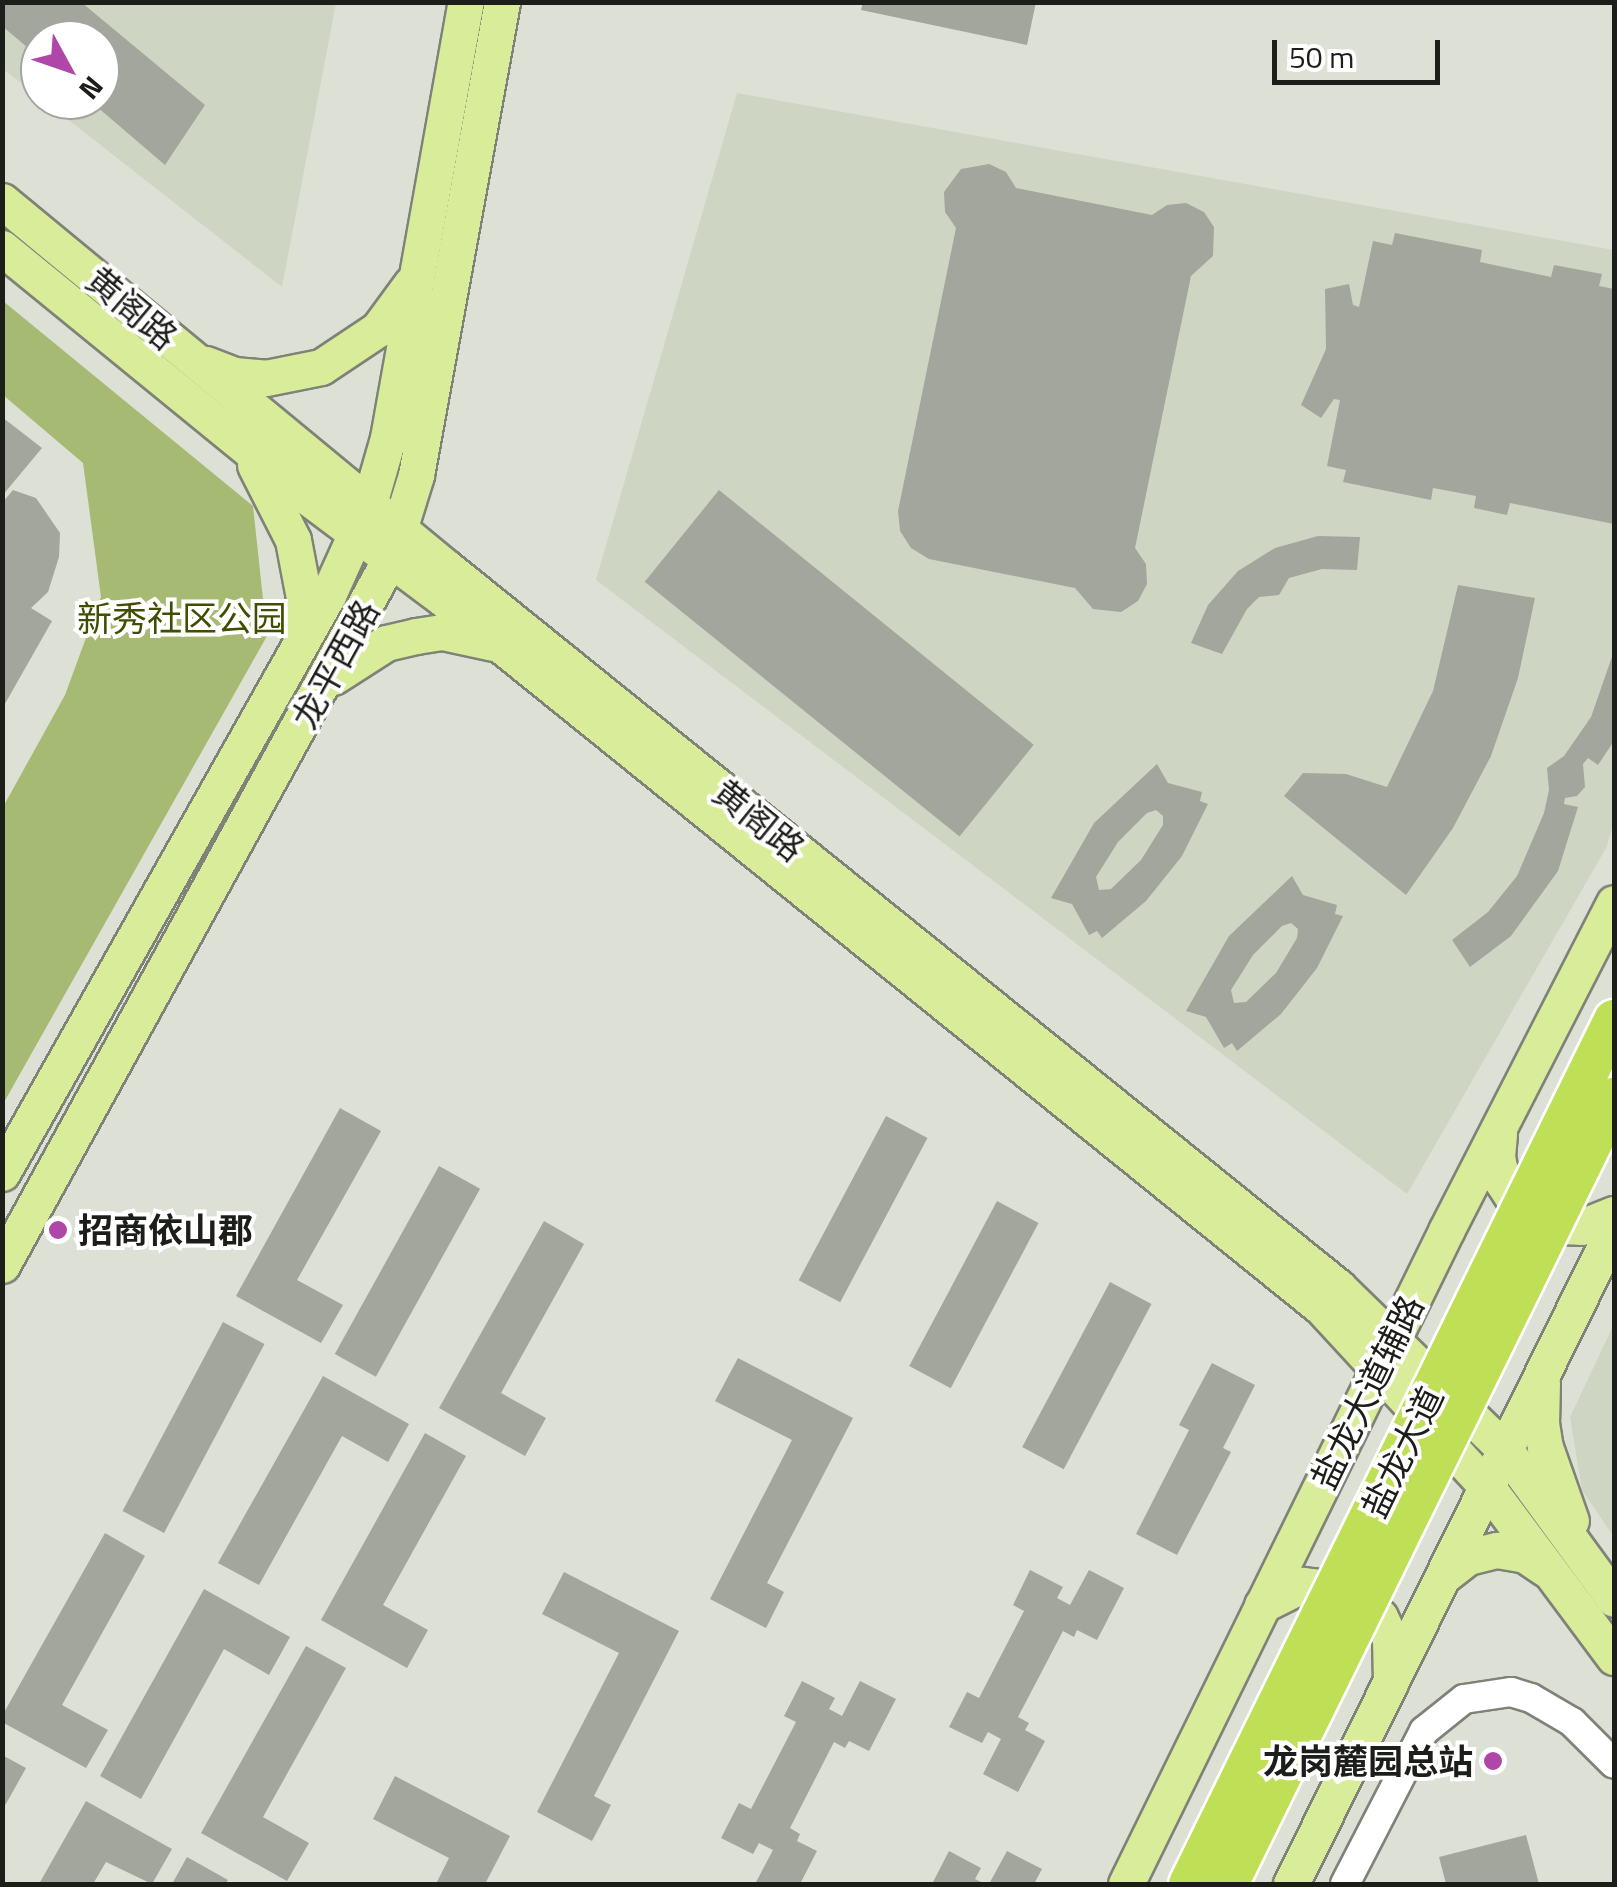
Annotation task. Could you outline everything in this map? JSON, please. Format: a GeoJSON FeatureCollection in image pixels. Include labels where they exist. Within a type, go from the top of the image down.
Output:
{"type":"FeatureCollection","features":[{"type":"Feature","properties":{"kind":"highway","name":"盐龙大道"},"geometry":{"type":"LineString","coordinates":[[1189,1884],[1614,1020]]}},
{"type":"Feature","properties":{"kind":"highway","name":"盐龙大道"},"geometry":{"type":"LineString","coordinates":[[1228,1884],[1614,1098]]}},
{"type":"Feature","properties":{"kind":"main road","name":"龙平西路"},"geometry":{"type":"LineString","coordinates":[[2,1174],[299,646],[363,519],[381,473],[466,2]]}},
{"type":"Feature","properties":{"kind":"main road","name":"龙平西路"},"geometry":{"type":"LineString","coordinates":[[2,1265],[325,684],[396,545],[416,475],[502,2]]}},
{"type":"Feature","properties":{"kind":"main road","name":"黄阁路"},"geometry":{"type":"LineString","coordinates":[[2,202],[195,361],[363,519],[1323,1274],[1614,1658]]}},
{"type":"Feature","properties":{"kind":"main road","name":"黄阁路"},"geometry":{"type":"LineString","coordinates":[[2,248],[237,440],[363,519]]}},
{"type":"Feature","properties":{"kind":"main road"},"geometry":{"type":"LineString","coordinates":[[195,361],[234,374],[266,378],[321,367],[378,329],[400,306],[416,275]]}},
{"type":"Feature","properties":{"kind":"main road"},"geometry":{"type":"LineString","coordinates":[[237,440],[278,504],[292,540],[304,603],[299,646]]}},
{"type":"Feature","properties":{"kind":"main road","name":"黄阁路"},"geometry":{"type":"LineString","coordinates":[[396,545],[502,646],[1321,1307],[1506,1451],[1586,1560]]}},
{"type":"Feature","properties":{"kind":"main road"},"geometry":{"type":"LineString","coordinates":[[325,684],[356,658],[386,643],[416,636],[469,635],[502,646]]}},
{"type":"Feature","properties":{"kind":"main road"},"geometry":{"type":"LineString","coordinates":[[176,866],[213,886]]}},
{"type":"Feature","properties":{"kind":"main road","name":"盐龙大道辅路"},"geometry":{"type":"LineString","coordinates":[[1126,1884],[1386,1354],[1614,903]]}},
{"type":"Feature","properties":{"kind":"main road"},"geometry":{"type":"LineString","coordinates":[[1499,1132],[1497,1157],[1502,1181],[1515,1201],[1534,1217],[1556,1226],[1581,1227],[1614,1214]]}},
{"type":"Feature","properties":{"kind":"main road"},"geometry":{"type":"LineString","coordinates":[[1291,1884],[1614,1228]]}},
{"type":"Feature","properties":{"kind":"main road"},"geometry":{"type":"LineString","coordinates":[[1544,1371],[1540,1410],[1545,1448],[1586,1560],[1614,1599]]}},
{"type":"Feature","properties":{"kind":"main road"},"geometry":{"type":"LineString","coordinates":[[1445,1575],[1468,1557],[1496,1550],[1525,1555],[1549,1572]]}},
{"type":"Feature","properties":{"kind":"main road"},"geometry":{"type":"LineString","coordinates":[[1262,1605],[1302,1585],[1346,1590],[1380,1618],[1392,1649],[1390,1682]]}},
{"type":"Feature","properties":{"kind":"street"},"geometry":{"type":"LineString","coordinates":[[1345,1884],[1424,1731],[1464,1699],[1510,1692],[1531,1698],[1572,1722],[1614,1764]]}},
{"type":"Feature","properties":{"kind":"shaded area"},"geometry":{"type":"Polygon","coordinates":[[[2,3],[336,3],[282,287],[69,120],[120,120],[120,20],[20,20],[20,82],[3,69],[2,3]]]}},
{"type":"Feature","properties":{"kind":"shaded area"},"geometry":{"type":"Polygon","coordinates":[[[737,93],[1614,250],[1614,822],[1606,848],[1407,1194],[596,580],[737,93]]]}},
{"type":"Feature","properties":{"kind":"shaded area"},"geometry":{"type":"Polygon","coordinates":[[[1614,1324],[1614,1537],[1582,1490],[1570,1417],[1614,1324]]]}},
{"type":"Feature","properties":{"kind":"green space","name":"新秀社区公园"},"geometry":{"type":"Polygon","coordinates":[[[3,301],[253,506],[267,636],[3,1104],[3,807],[65,695],[101,597],[83,463],[3,395],[3,301]]]}},
{"type":"Feature","properties":{"kind":"building"},"geometry":{"type":"Polygon","coordinates":[[[2,2],[81,2],[103,20],[20,20],[20,41],[2,26],[2,2]]]}},
{"type":"Feature","properties":{"kind":"building"},"geometry":{"type":"Polygon","coordinates":[[[863,2],[1036,2],[1027,45],[861,10],[863,2]]]}},
{"type":"Feature","properties":{"kind":"building"},"geometry":{"type":"Polygon","coordinates":[[[120,34],[205,105],[165,165],[112,120],[120,120],[120,34]]]}},
{"type":"Feature","properties":{"kind":"building"},"geometry":{"type":"Polygon","coordinates":[[[989,164],[1006,172],[1016,188],[1152,215],[1167,205],[1186,203],[1204,212],[1214,227],[1213,256],[1191,276],[1135,548],[1146,564],[1147,584],[1138,601],[1121,612],[1093,609],[1075,588],[929,559],[911,548],[900,531],[898,511],[956,228],[945,212],[944,192],[961,169],[989,164]]]}},
{"type":"Feature","properties":{"kind":"building"},"geometry":{"type":"Polygon","coordinates":[[[1395,233],[1482,250],[1480,262],[1551,277],[1554,265],[1602,274],[1599,286],[1614,289],[1614,524],[1510,503],[1507,515],[1474,508],[1476,496],[1433,488],[1431,500],[1343,482],[1346,470],[1327,466],[1340,400],[1334,399],[1321,418],[1301,405],[1326,349],[1325,289],[1349,284],[1353,305],[1359,307],[1373,241],[1392,245],[1395,233]]]}},
{"type":"Feature","properties":{"kind":"building"},"geometry":{"type":"Polygon","coordinates":[[[2,417],[42,448],[2,496],[2,417]]]}},
{"type":"Feature","properties":{"kind":"building"},"geometry":{"type":"Polygon","coordinates":[[[13,490],[36,498],[60,533],[59,557],[48,592],[31,608],[52,621],[2,709],[2,503],[13,490]]]}},
{"type":"Feature","properties":{"kind":"building"},"geometry":{"type":"Polygon","coordinates":[[[719,490],[1034,745],[959,837],[645,582],[719,490]]]}},
{"type":"Feature","properties":{"kind":"building"},"geometry":{"type":"Polygon","coordinates":[[[1318,536],[1360,537],[1357,570],[1322,569],[1289,578],[1279,595],[1259,597],[1247,609],[1222,654],[1191,643],[1208,605],[1238,571],[1275,548],[1318,536]]]}},
{"type":"Feature","properties":{"kind":"building"},"geometry":{"type":"Polygon","coordinates":[[[1458,585],[1535,598],[1518,678],[1491,756],[1453,828],[1406,895],[1284,796],[1303,773],[1346,774],[1387,787],[1433,691],[1458,585]]]}},
{"type":"Feature","properties":{"kind":"building"},"geometry":{"type":"Polygon","coordinates":[[[1614,651],[1614,741],[1598,765],[1588,758],[1583,764],[1585,787],[1577,796],[1565,798],[1564,804],[1578,807],[1558,871],[1511,936],[1470,967],[1452,940],[1488,912],[1517,876],[1544,813],[1549,790],[1547,768],[1564,756],[1591,717],[1614,651]]]}},
{"type":"Feature","properties":{"kind":"building"},"geometry":{"type":"Polygon","coordinates":[[[1157,764],[1168,783],[1202,792],[1200,801],[1208,804],[1182,856],[1146,901],[1102,938],[1097,931],[1089,935],[1072,904],[1051,898],[1094,823],[1157,764]],[[1156,810],[1147,813],[1118,842],[1096,877],[1099,890],[1111,889],[1141,860],[1163,825],[1163,816],[1156,810]]]}},
{"type":"Feature","properties":{"kind":"building"},"geometry":{"type":"Polygon","coordinates":[[[1292,876],[1303,895],[1337,905],[1335,914],[1343,916],[1317,968],[1281,1014],[1237,1051],[1232,1043],[1224,1048],[1206,1017],[1186,1011],[1229,936],[1292,876]],[[1291,923],[1282,926],[1253,955],[1231,990],[1234,1003],[1246,1002],[1276,973],[1297,938],[1298,929],[1291,923]]]}},
{"type":"Feature","properties":{"kind":"building"},"geometry":{"type":"Polygon","coordinates":[[[340,1108],[381,1131],[297,1280],[343,1305],[321,1343],[236,1296],[340,1108]]]}},
{"type":"Feature","properties":{"kind":"building"},"geometry":{"type":"Polygon","coordinates":[[[886,1116],[927,1138],[840,1302],[799,1280],[886,1116]]]}},
{"type":"Feature","properties":{"kind":"building"},"geometry":{"type":"Polygon","coordinates":[[[439,1166],[480,1189],[376,1377],[335,1354],[439,1166]]]}},
{"type":"Feature","properties":{"kind":"building"},"geometry":{"type":"Polygon","coordinates":[[[997,1201],[1038,1223],[951,1388],[909,1366],[997,1201]]]}},
{"type":"Feature","properties":{"kind":"building"},"geometry":{"type":"Polygon","coordinates":[[[544,1221],[584,1244],[501,1393],[546,1418],[525,1456],[439,1408],[544,1221]]]}},
{"type":"Feature","properties":{"kind":"building"},"geometry":{"type":"Polygon","coordinates":[[[1110,1282],[1151,1304],[1064,1469],[1022,1447],[1110,1282]]]}},
{"type":"Feature","properties":{"kind":"building"},"geometry":{"type":"Polygon","coordinates":[[[223,1322],[264,1344],[164,1533],[123,1511],[223,1322]]]}},
{"type":"Feature","properties":{"kind":"building"},"geometry":{"type":"Polygon","coordinates":[[[738,1358],[853,1418],[767,1583],[784,1592],[766,1628],[710,1599],[792,1440],[715,1401],[738,1358]]]}},
{"type":"Feature","properties":{"kind":"building"},"geometry":{"type":"Polygon","coordinates":[[[1212,1363],[1255,1385],[1223,1448],[1231,1452],[1177,1555],[1136,1534],[1189,1430],[1179,1425],[1212,1363]]]}},
{"type":"Feature","properties":{"kind":"building"},"geometry":{"type":"Polygon","coordinates":[[[323,1376],[409,1424],[388,1462],[342,1436],[259,1585],[218,1563],[323,1376]]]}},
{"type":"Feature","properties":{"kind":"building"},"geometry":{"type":"Polygon","coordinates":[[[425,1433],[466,1456],[383,1605],[428,1630],[407,1668],[321,1620],[425,1433]]]}},
{"type":"Feature","properties":{"kind":"building"},"geometry":{"type":"Polygon","coordinates":[[[105,1533],[145,1556],[62,1705],[108,1730],[86,1768],[2,1722],[2,1716],[105,1533]]]}},
{"type":"Feature","properties":{"kind":"building"},"geometry":{"type":"Polygon","coordinates":[[[1030,1570],[1063,1587],[1057,1598],[1070,1605],[1089,1570],[1124,1588],[1097,1640],[1077,1630],[1074,1637],[1063,1631],[1018,1717],[1029,1723],[1025,1730],[1045,1741],[1018,1792],[983,1774],[1001,1739],[988,1732],[982,1743],[949,1727],[967,1692],[979,1698],[1024,1611],[1013,1605],[1030,1570]]]}},
{"type":"Feature","properties":{"kind":"building"},"geometry":{"type":"Polygon","coordinates":[[[564,1572],[679,1631],[594,1796],[611,1805],[592,1841],[537,1812],[619,1653],[542,1614],[564,1572]]]}},
{"type":"Feature","properties":{"kind":"building"},"geometry":{"type":"Polygon","coordinates":[[[204,1589],[290,1637],[269,1675],[224,1649],[141,1799],[100,1776],[204,1589]]]}},
{"type":"Feature","properties":{"kind":"building"},"geometry":{"type":"Polygon","coordinates":[[[306,1646],[346,1668],[263,1817],[309,1843],[287,1881],[201,1833],[306,1646]]]}},
{"type":"Feature","properties":{"kind":"building"},"geometry":{"type":"Polygon","coordinates":[[[802,1681],[835,1698],[829,1709],[842,1716],[860,1681],[896,1699],[869,1751],[849,1741],[845,1748],[834,1742],[790,1828],[800,1834],[797,1841],[817,1851],[800,1884],[755,1884],[773,1850],[759,1843],[753,1854],[721,1838],[739,1803],[751,1809],[796,1722],[784,1716],[802,1681]]]}},
{"type":"Feature","properties":{"kind":"building"},"geometry":{"type":"Polygon","coordinates":[[[2,1755],[26,1768],[2,1811],[2,1755]]]}},
{"type":"Feature","properties":{"kind":"building"},"geometry":{"type":"Polygon","coordinates":[[[395,1776],[510,1836],[485,1884],[436,1884],[449,1858],[373,1819],[395,1776]]]}},
{"type":"Feature","properties":{"kind":"building"},"geometry":{"type":"Polygon","coordinates":[[[86,1801],[172,1849],[152,1884],[106,1862],[93,1884],[39,1884],[86,1801]]]}},
{"type":"Feature","properties":{"kind":"building"},"geometry":{"type":"Polygon","coordinates":[[[1526,1835],[1539,1884],[1446,1884],[1439,1857],[1526,1835]]]}},
{"type":"Feature","properties":{"kind":"building"},"geometry":{"type":"Polygon","coordinates":[[[949,1851],[981,1868],[975,1879],[985,1884],[932,1884],[949,1851]]]}},
{"type":"Feature","properties":{"kind":"building"},"geometry":{"type":"Polygon","coordinates":[[[1007,1851],[1042,1869],[1034,1884],[989,1884],[1007,1851]]]}},
{"type":"Feature","properties":{"kind":"building"},"geometry":{"type":"Polygon","coordinates":[[[187,1857],[228,1880],[225,1884],[172,1884],[187,1857]]]}},
{"type":"Feature","properties":{"kind":"place","name":"招商依山郡"},"geometry":{"type":"Point","coordinates":[58,1230]}},
{"type":"Feature","properties":{"kind":"place","name":"龙岗麓园总站"},"geometry":{"type":"Point","coordinates":[1493,1761]}}]}
